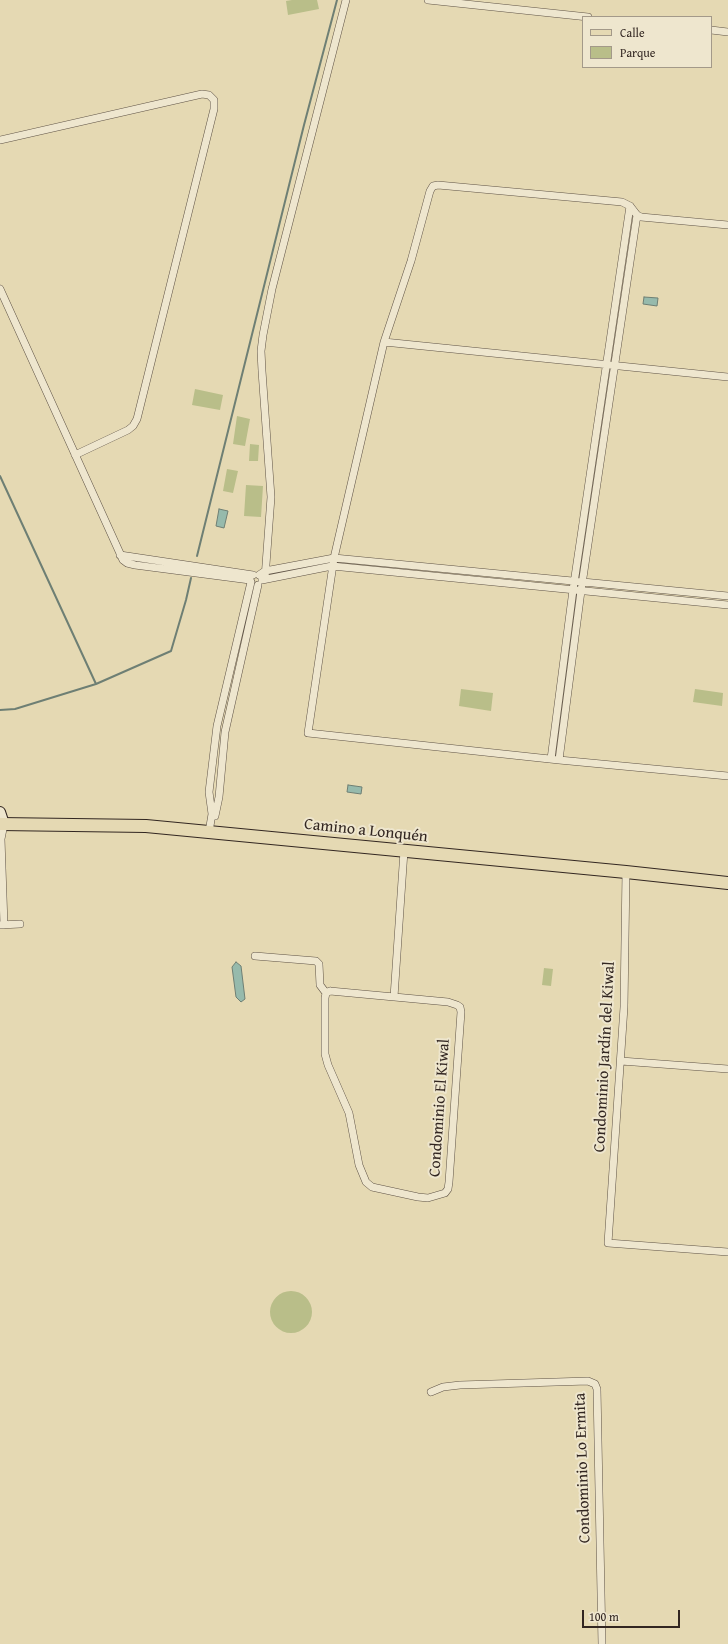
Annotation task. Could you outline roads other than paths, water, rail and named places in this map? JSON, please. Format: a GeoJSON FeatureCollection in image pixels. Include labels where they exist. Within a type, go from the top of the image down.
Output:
{"type":"FeatureCollection","features":[{"type":"Feature","properties":{"kind":"main road"},"geometry":{"type":"LineString","coordinates":[[0,812],[2,824]]}},
{"type":"Feature","properties":{"kind":"main road","name":"Camino a Lonquén"},"geometry":{"type":"LineString","coordinates":[[2,824],[134,826],[211,832],[626,872],[728,884]]}},
{"type":"Feature","properties":{"kind":"street"},"geometry":{"type":"LineString","coordinates":[[211,832],[223,741],[258,578],[271,497],[261,352],[263,335],[272,289],[346,0]]}},
{"type":"Feature","properties":{"kind":"street"},"geometry":{"type":"LineString","coordinates":[[428,0],[582,16]]}},
{"type":"Feature","properties":{"kind":"street"},"geometry":{"type":"LineString","coordinates":[[712,30],[728,32]]}},
{"type":"Feature","properties":{"kind":"street"},"geometry":{"type":"LineString","coordinates":[[0,140],[202,94],[209,95],[214,100],[214,109],[137,419],[133,426],[128,430],[76,455]]}},
{"type":"Feature","properties":{"kind":"street"},"geometry":{"type":"LineString","coordinates":[[728,225],[641,217],[637,215],[630,206],[622,202],[438,185],[433,186],[430,191],[411,262],[384,342],[332,566],[308,733],[559,760],[728,776]]}},
{"type":"Feature","properties":{"kind":"street"},"geometry":{"type":"LineString","coordinates":[[551,759],[573,590],[630,206]]}},
{"type":"Feature","properties":{"kind":"street"},"geometry":{"type":"LineString","coordinates":[[559,760],[583,582],[637,215]]}},
{"type":"Feature","properties":{"kind":"street"},"geometry":{"type":"LineString","coordinates":[[0,289],[120,555],[123,560],[131,564],[258,578],[332,566],[728,605]]}},
{"type":"Feature","properties":{"kind":"street"},"geometry":{"type":"LineString","coordinates":[[384,342],[607,366],[728,377]]}},
{"type":"Feature","properties":{"kind":"street"},"geometry":{"type":"LineString","coordinates":[[258,578],[334,558],[728,596]]}},
{"type":"Feature","properties":{"kind":"street"},"geometry":{"type":"LineString","coordinates":[[2,824],[2,925],[20,924]]}},
{"type":"Feature","properties":{"kind":"street"},"geometry":{"type":"LineString","coordinates":[[394,997],[404,851]]}},
{"type":"Feature","properties":{"kind":"street","name":"Condominio Jardín del Kiwal"},"geometry":{"type":"LineString","coordinates":[[626,872],[624,1007],[608,1243],[728,1252]]}},
{"type":"Feature","properties":{"kind":"street"},"geometry":{"type":"LineString","coordinates":[[255,956],[316,961],[319,964],[320,985],[326,993]]}},
{"type":"Feature","properties":{"kind":"street","name":"Condominio El Kiwal"},"geometry":{"type":"LineString","coordinates":[[330,991],[394,997],[453,1003],[461,1009],[449,1186],[445,1193],[428,1198],[418,1198],[372,1187],[367,1184],[363,1178],[356,1153],[350,1117],[328,1065],[325,1054],[324,998],[326,993],[330,991]]}},
{"type":"Feature","properties":{"kind":"street"},"geometry":{"type":"LineString","coordinates":[[621,1061],[728,1069]]}},
{"type":"Feature","properties":{"kind":"street","name":"Condominio Lo Ermita"},"geometry":{"type":"LineString","coordinates":[[431,1392],[444,1387],[460,1385],[588,1381],[595,1384],[597,1389],[602,1644]]}},
{"type":"Feature","properties":{"kind":"waterway"},"geometry":{"type":"LineString","coordinates":[[197,556],[304,125],[337,0]]}},
{"type":"Feature","properties":{"kind":"waterway"},"geometry":{"type":"LineString","coordinates":[[0,476],[96,684]]}},
{"type":"Feature","properties":{"kind":"waterway"},"geometry":{"type":"LineString","coordinates":[[0,710],[15,709],[96,684],[171,651],[191,578]]}}]}
